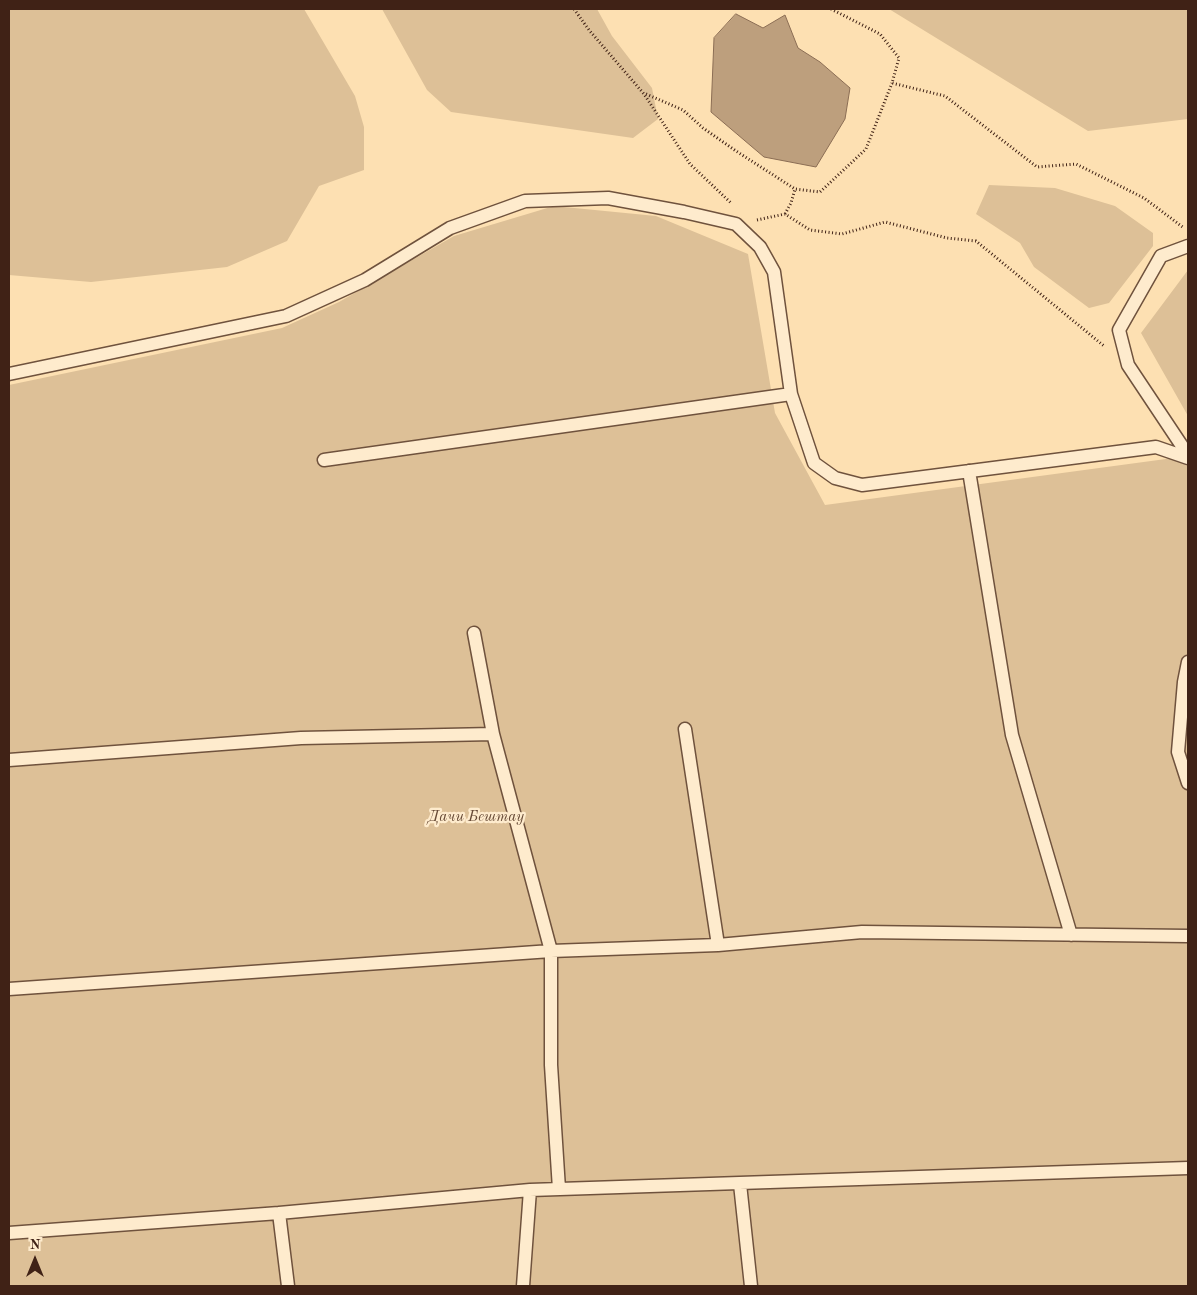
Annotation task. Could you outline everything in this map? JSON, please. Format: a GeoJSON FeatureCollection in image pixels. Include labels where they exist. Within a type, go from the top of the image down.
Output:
{"type":"FeatureCollection","features":[{"type":"Feature","properties":{"kind":"lane"},"geometry":{"type":"LineString","coordinates":[[9,374],[286,316],[365,280],[450,228],[525,201],[608,198],[736,224],[760,247],[774,272],[790,394],[814,463],[835,478],[862,485],[1156,447],[1188,457]]}},
{"type":"Feature","properties":{"kind":"lane"},"geometry":{"type":"LineString","coordinates":[[1188,246],[1161,256],[1119,330],[1128,365],[1188,457]]}},
{"type":"Feature","properties":{"kind":"lane"},"geometry":{"type":"LineString","coordinates":[[324,460],[790,394]]}},
{"type":"Feature","properties":{"kind":"lane"},"geometry":{"type":"LineString","coordinates":[[969,471],[1012,735],[1071,935]]}},
{"type":"Feature","properties":{"kind":"lane"},"geometry":{"type":"LineString","coordinates":[[474,633],[493,734],[551,951],[552,1065],[559,1189]]}},
{"type":"Feature","properties":{"kind":"lane"},"geometry":{"type":"LineString","coordinates":[[1188,662],[1184,682],[1178,752],[1188,783]]}},
{"type":"Feature","properties":{"kind":"lane"},"geometry":{"type":"LineString","coordinates":[[685,729],[718,945]]}},
{"type":"Feature","properties":{"kind":"lane"},"geometry":{"type":"LineString","coordinates":[[9,760],[301,738],[493,734]]}},
{"type":"Feature","properties":{"kind":"lane"},"geometry":{"type":"LineString","coordinates":[[9,988],[551,951],[718,945],[862,932],[1188,936]]}},
{"type":"Feature","properties":{"kind":"lane"},"geometry":{"type":"LineString","coordinates":[[9,1233],[530,1190],[1188,1168]]}},
{"type":"Feature","properties":{"kind":"lane"},"geometry":{"type":"LineString","coordinates":[[740,1184],[750,1286]]}},
{"type":"Feature","properties":{"kind":"lane"},"geometry":{"type":"LineString","coordinates":[[523,1286],[530,1190]]}},
{"type":"Feature","properties":{"kind":"lane"},"geometry":{"type":"LineString","coordinates":[[279,1212],[288,1286]]}},
{"type":"Feature","properties":{"kind":"path"},"geometry":{"type":"LineString","coordinates":[[574,9],[589,30],[644,94],[690,164],[735,207],[736,224],[785,214],[810,230],[842,234],[885,222],[947,238],[976,241],[1128,365]]}},
{"type":"Feature","properties":{"kind":"path"},"geometry":{"type":"LineString","coordinates":[[644,94],[683,110],[703,128],[795,189],[820,192],[866,149],[892,83],[899,58],[880,34],[831,9]]}},
{"type":"Feature","properties":{"kind":"path"},"geometry":{"type":"LineString","coordinates":[[892,83],[945,96],[1037,167],[1076,164],[1144,198],[1188,231]]}},
{"type":"Feature","properties":{"kind":"path"},"geometry":{"type":"LineString","coordinates":[[785,214],[795,189]]}},
{"type":"Feature","properties":{"kind":"green space"},"geometry":{"type":"Polygon","coordinates":[[[9,9],[304,9],[355,96],[364,127],[364,170],[319,186],[287,241],[227,267],[91,282],[9,275],[9,9]]]}},
{"type":"Feature","properties":{"kind":"green space"},"geometry":{"type":"Polygon","coordinates":[[[382,9],[597,9],[612,36],[652,88],[658,119],[633,138],[451,112],[427,90],[382,9]]]}},
{"type":"Feature","properties":{"kind":"green space"},"geometry":{"type":"Polygon","coordinates":[[[889,9],[1188,9],[1188,119],[1088,131],[889,9]]]}},
{"type":"Feature","properties":{"kind":"green space"},"geometry":{"type":"Polygon","coordinates":[[[989,185],[1055,188],[1115,206],[1153,233],[1153,246],[1109,303],[1089,308],[1034,267],[1020,243],[976,214],[989,185]]]}},
{"type":"Feature","properties":{"kind":"green space","name":"Дачи Бештау"},"geometry":{"type":"Polygon","coordinates":[[[554,206],[656,216],[748,254],[775,413],[825,505],[1188,456],[1188,1286],[9,1286],[9,385],[282,328],[339,302],[454,236],[554,206]]]}},
{"type":"Feature","properties":{"kind":"green space"},"geometry":{"type":"Polygon","coordinates":[[[1188,270],[1188,416],[1141,333],[1188,270]]]}},
{"type":"Feature","properties":{"kind":"shaded area"},"geometry":{"type":"Polygon","coordinates":[[[736,14],[763,28],[785,15],[798,48],[820,62],[850,88],[845,119],[816,167],[764,157],[711,112],[714,38],[736,14]]]}}]}
